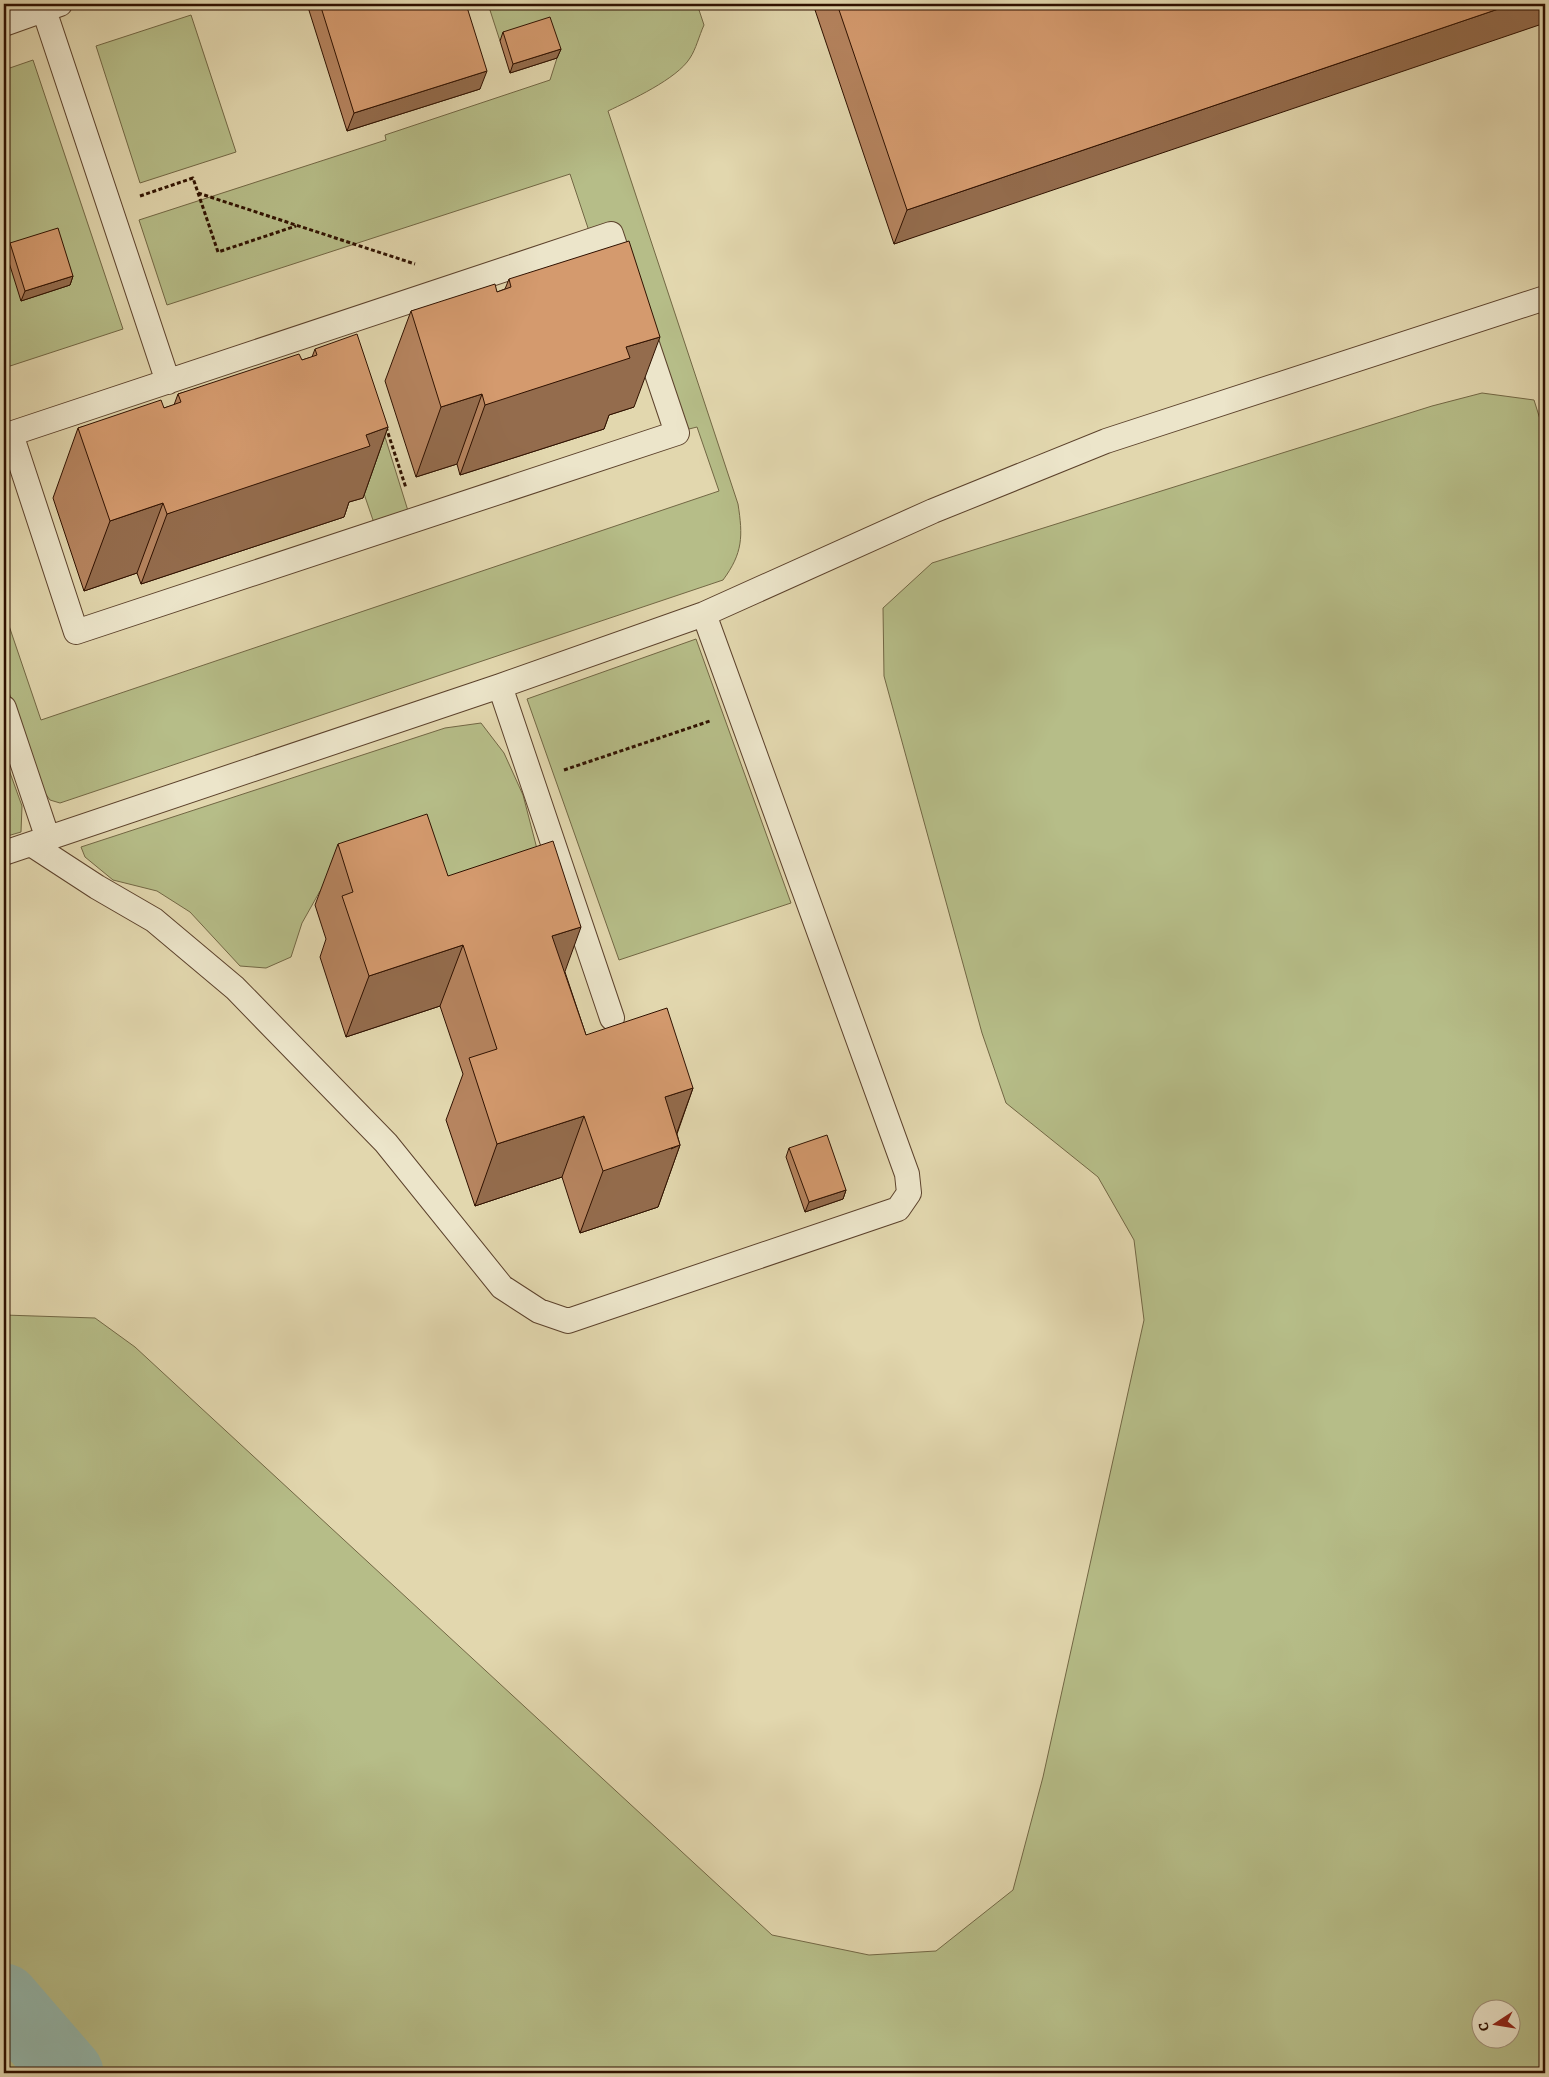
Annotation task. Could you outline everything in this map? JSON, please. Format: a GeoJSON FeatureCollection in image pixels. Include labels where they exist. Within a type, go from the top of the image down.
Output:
{"type":"FeatureCollection","features":[{"type":"Feature","properties":{"kind":"lane"},"geometry":{"type":"LineString","coordinates":[[4,24],[48,6],[109,206],[168,382]]}},
{"type":"Feature","properties":{"kind":"lane"},"geometry":{"type":"LineString","coordinates":[[611,234],[676,433],[76,632],[7,435],[168,382],[611,234]]}},
{"type":"Feature","properties":{"kind":"lane"},"geometry":{"type":"LineString","coordinates":[[4,852],[40,842],[500,686],[704,614],[933,511],[1106,441],[1545,298]]}},
{"type":"Feature","properties":{"kind":"lane"},"geometry":{"type":"LineString","coordinates":[[4,708],[40,842],[97,888],[154,920],[235,988],[386,1143],[502,1287],[539,1310],[568,1321],[898,1209],[909,1193],[907,1174],[704,614]]}},
{"type":"Feature","properties":{"kind":"lane"},"geometry":{"type":"LineString","coordinates":[[500,686],[612,1018]]}},
{"type":"Feature","properties":{"kind":"path"},"geometry":{"type":"LineString","coordinates":[[109,206],[193,178],[218,252],[297,226]]}},
{"type":"Feature","properties":{"kind":"path"},"geometry":{"type":"LineString","coordinates":[[198,193],[420,266]]}},
{"type":"Feature","properties":{"kind":"path"},"geometry":{"type":"LineString","coordinates":[[385,425],[416,519]]}},
{"type":"Feature","properties":{"kind":"path"},"geometry":{"type":"LineString","coordinates":[[533,781],[740,711]]}},
{"type":"Feature","properties":{"kind":"green space"},"geometry":{"type":"Polygon","coordinates":[[[488,4],[697,4],[704,25],[696,47],[684,66],[653,88],[608,111],[738,504],[741,526],[740,544],[730,570],[723,580],[60,803],[50,800],[42,789],[4,678],[4,611],[41,720],[719,491],[697,427],[685,430],[615,223],[589,231],[570,174],[167,305],[139,220],[386,140],[385,135],[550,80],[557,58],[500,41],[488,4]]]}},
{"type":"Feature","properties":{"kind":"green space"},"geometry":{"type":"Polygon","coordinates":[[[191,15],[236,152],[140,183],[96,46],[191,15]]]}},
{"type":"Feature","properties":{"kind":"green space"},"geometry":{"type":"Polygon","coordinates":[[[33,60],[123,329],[4,368],[4,70],[33,60]]]}},
{"type":"Feature","properties":{"kind":"green space"},"geometry":{"type":"Polygon","coordinates":[[[367,379],[409,514],[375,526],[329,391],[367,379]]]}},
{"type":"Feature","properties":{"kind":"green space"},"geometry":{"type":"Polygon","coordinates":[[[1482,393],[1534,400],[1545,435],[1545,2073],[4,2073],[4,1315],[95,1318],[135,1347],[772,1935],[869,1955],[936,1951],[1013,1890],[1043,1777],[1144,1320],[1134,1240],[1098,1177],[1006,1103],[982,1033],[884,676],[883,608],[932,563],[1432,406],[1482,393]]]}},
{"type":"Feature","properties":{"kind":"green space"},"geometry":{"type":"Polygon","coordinates":[[[696,639],[791,903],[619,960],[527,699],[696,639]]]}},
{"type":"Feature","properties":{"kind":"green space"},"geometry":{"type":"Polygon","coordinates":[[[481,723],[504,753],[523,795],[543,872],[464,910],[415,870],[320,891],[302,923],[291,957],[266,968],[240,966],[190,912],[157,891],[113,880],[85,857],[81,847],[445,728],[481,723]]]}},
{"type":"Feature","properties":{"kind":"green space"},"geometry":{"type":"Polygon","coordinates":[[[4,756],[22,806],[21,832],[4,837],[4,756]]]}},
{"type":"Feature","properties":{"kind":"building"},"geometry":{"type":"Polygon","coordinates":[[[320,4],[466,4],[487,71],[354,113],[320,4]]]}},
{"type":"Feature","properties":{"kind":"building"},"geometry":{"type":"Polygon","coordinates":[[[837,4],[1513,4],[907,210],[837,4]]]}},
{"type":"Feature","properties":{"kind":"building"},"geometry":{"type":"Polygon","coordinates":[[[550,17],[561,49],[513,64],[503,32],[550,17]]]}},
{"type":"Feature","properties":{"kind":"building"},"geometry":{"type":"Polygon","coordinates":[[[58,228],[73,276],[25,291],[10,243],[58,228]]]}},
{"type":"Feature","properties":{"kind":"building"},"geometry":{"type":"Polygon","coordinates":[[[629,241],[660,337],[626,347],[630,358],[485,405],[482,394],[441,407],[411,311],[495,284],[497,292],[511,287],[509,279],[629,241]]]}},
{"type":"Feature","properties":{"kind":"building"},"geometry":{"type":"Polygon","coordinates":[[[357,334],[388,427],[366,435],[370,446],[167,514],[163,503],[110,521],[78,428],[161,400],[164,408],[181,402],[178,394],[299,354],[302,360],[317,355],[315,349],[357,334]]]}},
{"type":"Feature","properties":{"kind":"building"},"geometry":{"type":"Polygon","coordinates":[[[427,814],[448,876],[553,841],[581,927],[552,936],[586,1035],[667,1008],[693,1088],[665,1097],[680,1145],[603,1171],[584,1116],[497,1144],[469,1058],[497,1049],[463,945],[369,976],[342,896],[353,892],[338,844],[427,814]]]}},
{"type":"Feature","properties":{"kind":"building"},"geometry":{"type":"Polygon","coordinates":[[[827,1135],[846,1190],[809,1202],[789,1148],[827,1135]]]}},
{"type":"Feature","properties":{"kind":"waterway"},"geometry":{"type":"LineString","coordinates":[[4,1999],[68,2073]]}}]}
